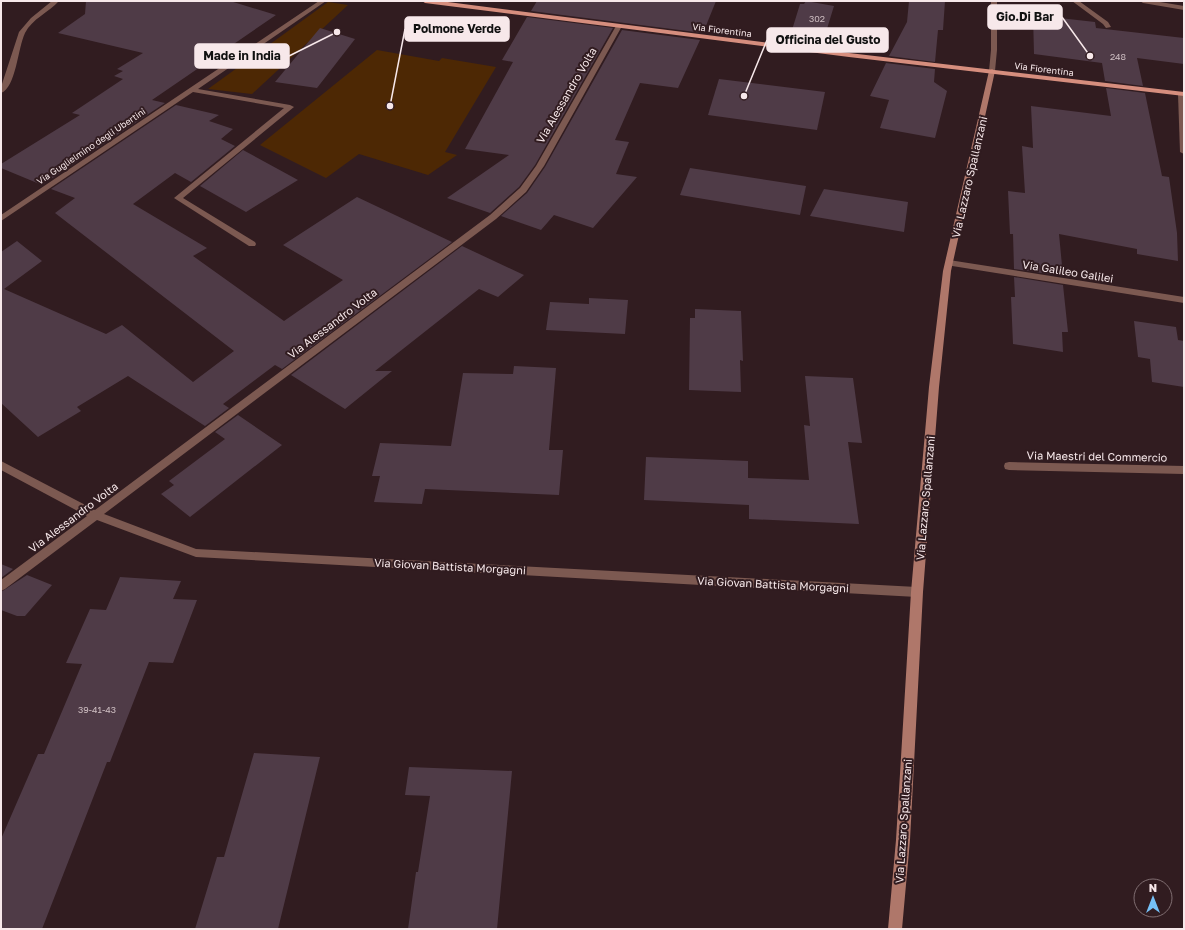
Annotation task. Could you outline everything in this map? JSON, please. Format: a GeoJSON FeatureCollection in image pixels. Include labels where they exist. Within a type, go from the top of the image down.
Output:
{"type":"FeatureCollection","features":[{"type":"Feature","properties":{"kind":"main road","name":"Via Fiorentina"},"geometry":{"type":"LineString","coordinates":[[425,1],[992,72],[1183,94]]}},
{"type":"Feature","properties":{"kind":"street"},"geometry":{"type":"LineString","coordinates":[[1,92],[6,86],[22,32],[33,19],[56,1]]}},
{"type":"Feature","properties":{"kind":"street","name":"Via Guglielmino degli Ubertini"},"geometry":{"type":"LineString","coordinates":[[1,219],[323,1]]}},
{"type":"Feature","properties":{"kind":"street"},"geometry":{"type":"LineString","coordinates":[[992,72],[994,50],[994,1]]}},
{"type":"Feature","properties":{"kind":"street"},"geometry":{"type":"LineString","coordinates":[[1075,1],[1106,23],[1108,27]]}},
{"type":"Feature","properties":{"kind":"street"},"geometry":{"type":"LineString","coordinates":[[1143,1],[1184,8]]}},
{"type":"Feature","properties":{"kind":"street","name":"Via Alessandro Volta"},"geometry":{"type":"LineString","coordinates":[[1,586],[493,218],[523,190],[540,166],[619,26]]}},
{"type":"Feature","properties":{"kind":"street","name":"Via Lazzaro Spallanzani"},"geometry":{"type":"LineString","coordinates":[[894,929],[903,833],[917,592],[934,387],[949,263],[992,72]]}},
{"type":"Feature","properties":{"kind":"street"},"geometry":{"type":"LineString","coordinates":[[191,90],[290,107],[178,198],[252,244]]}},
{"type":"Feature","properties":{"kind":"street"},"geometry":{"type":"LineString","coordinates":[[1183,94],[1184,152]]}},
{"type":"Feature","properties":{"kind":"street","name":"Via Galileo Galilei"},"geometry":{"type":"LineString","coordinates":[[949,263],[1184,300]]}},
{"type":"Feature","properties":{"kind":"street","name":"Via Giovan Battista Morgagni"},"geometry":{"type":"LineString","coordinates":[[1,465],[96,515],[196,553],[917,592]]}},
{"type":"Feature","properties":{"kind":"street","name":"Via Maestri del Commercio"},"geometry":{"type":"LineString","coordinates":[[1009,466],[1184,470]]}},
{"type":"Feature","properties":{"kind":"shaded area"},"geometry":{"type":"Polygon","coordinates":[[[328,2],[348,5],[252,94],[208,89],[328,2]]]}},
{"type":"Feature","properties":{"kind":"shaded area"},"geometry":{"type":"Polygon","coordinates":[[[377,50],[439,61],[442,58],[496,67],[445,152],[457,155],[428,175],[359,154],[326,178],[260,145],[377,50]]]}},
{"type":"Feature","properties":{"kind":"building"},"geometry":{"type":"Polygon","coordinates":[[[86,1],[230,1],[276,15],[152,100],[165,103],[42,185],[1,168],[1,164],[80,115],[72,113],[123,79],[114,76],[123,71],[117,69],[143,53],[58,33],[85,14],[86,1]]]}},
{"type":"Feature","properties":{"kind":"building"},"geometry":{"type":"Polygon","coordinates":[[[537,1],[716,1],[703,33],[531,11],[537,1]]]}},
{"type":"Feature","properties":{"kind":"building"},"geometry":{"type":"Polygon","coordinates":[[[806,1],[834,6],[826,32],[824,34],[792,30],[800,4],[804,4],[806,1]]]}},
{"type":"Feature","properties":{"kind":"building"},"geometry":{"type":"Polygon","coordinates":[[[909,1],[945,1],[943,30],[938,30],[935,62],[889,56],[907,22],[909,1]]]}},
{"type":"Feature","properties":{"kind":"building"},"geometry":{"type":"Polygon","coordinates":[[[1033,15],[1095,22],[1096,28],[1184,38],[1184,64],[1137,58],[1143,86],[1105,81],[1102,63],[1034,54],[1033,15]]]}},
{"type":"Feature","properties":{"kind":"building"},"geometry":{"type":"Polygon","coordinates":[[[527,17],[613,28],[535,165],[519,187],[490,213],[447,198],[509,155],[465,149],[513,62],[502,60],[527,17]]]}},
{"type":"Feature","properties":{"kind":"building"},"geometry":{"type":"Polygon","coordinates":[[[320,28],[355,39],[317,88],[275,82],[320,28]]]}},
{"type":"Feature","properties":{"kind":"building"},"geometry":{"type":"Polygon","coordinates":[[[622,30],[700,40],[678,88],[640,83],[615,140],[629,142],[616,174],[637,177],[593,228],[554,215],[541,230],[501,216],[527,193],[545,167],[622,30]]]}},
{"type":"Feature","properties":{"kind":"building"},"geometry":{"type":"Polygon","coordinates":[[[886,63],[935,69],[934,82],[947,91],[935,138],[880,128],[889,100],[870,96],[886,63]]]}},
{"type":"Feature","properties":{"kind":"building"},"geometry":{"type":"Polygon","coordinates":[[[719,79],[825,92],[817,130],[708,115],[719,79]]]}},
{"type":"Feature","properties":{"kind":"building"},"geometry":{"type":"Polygon","coordinates":[[[1106,88],[1145,93],[1162,176],[1169,177],[1177,233],[1178,261],[1137,254],[1137,249],[1059,234],[1063,276],[1014,269],[1013,234],[1010,234],[1008,191],[1025,193],[1022,146],[1033,148],[1031,106],[1111,116],[1106,88]]]}},
{"type":"Feature","properties":{"kind":"building"},"geometry":{"type":"Polygon","coordinates":[[[176,105],[219,115],[209,121],[233,129],[221,139],[235,146],[191,182],[175,173],[133,204],[207,248],[193,256],[284,321],[343,280],[283,245],[357,197],[452,242],[282,369],[275,365],[223,404],[229,408],[205,426],[128,376],[77,407],[81,411],[38,437],[1,403],[1,252],[17,241],[42,261],[4,289],[106,334],[122,325],[193,382],[234,351],[55,213],[75,198],[51,189],[176,105]]]}},
{"type":"Feature","properties":{"kind":"building"},"geometry":{"type":"Polygon","coordinates":[[[243,150],[298,180],[246,212],[200,186],[243,150]]]}},
{"type":"Feature","properties":{"kind":"building"},"geometry":{"type":"Polygon","coordinates":[[[690,168],[806,186],[800,215],[680,195],[690,168]]]}},
{"type":"Feature","properties":{"kind":"building"},"geometry":{"type":"Polygon","coordinates":[[[824,189],[908,202],[904,232],[810,216],[824,189]]]}},
{"type":"Feature","properties":{"kind":"building"},"geometry":{"type":"Polygon","coordinates":[[[462,246],[524,275],[498,297],[479,289],[375,371],[392,371],[345,409],[291,375],[462,246]]]}},
{"type":"Feature","properties":{"kind":"building"},"geometry":{"type":"Polygon","coordinates":[[[1014,277],[1063,285],[1068,332],[1062,332],[1063,352],[1013,344],[1011,297],[1015,297],[1014,277]]]}},
{"type":"Feature","properties":{"kind":"building"},"geometry":{"type":"Polygon","coordinates":[[[589,298],[628,300],[625,334],[546,330],[550,302],[589,304],[589,298]]]}},
{"type":"Feature","properties":{"kind":"building"},"geometry":{"type":"Polygon","coordinates":[[[695,309],[741,311],[743,361],[740,360],[741,392],[689,390],[690,318],[695,318],[695,309]]]}},
{"type":"Feature","properties":{"kind":"building"},"geometry":{"type":"Polygon","coordinates":[[[1134,321],[1176,327],[1178,340],[1184,341],[1184,387],[1152,382],[1150,359],[1138,357],[1134,321]]]}},
{"type":"Feature","properties":{"kind":"building"},"geometry":{"type":"Polygon","coordinates":[[[514,366],[556,368],[549,450],[563,450],[559,495],[425,489],[422,504],[374,502],[380,476],[372,476],[380,443],[451,446],[463,373],[513,374],[514,366]]]}},
{"type":"Feature","properties":{"kind":"building"},"geometry":{"type":"Polygon","coordinates":[[[805,376],[853,378],[862,443],[848,442],[859,524],[749,519],[749,505],[644,500],[646,457],[748,461],[748,478],[809,480],[804,425],[810,426],[805,376]]]}},
{"type":"Feature","properties":{"kind":"building"},"geometry":{"type":"Polygon","coordinates":[[[238,415],[282,445],[190,517],[161,494],[174,485],[169,481],[225,439],[215,432],[238,415]]]}},
{"type":"Feature","properties":{"kind":"building"},"geometry":{"type":"Polygon","coordinates":[[[1,564],[13,569],[1,578],[1,564]]]}},
{"type":"Feature","properties":{"kind":"building"},"geometry":{"type":"Polygon","coordinates":[[[27,575],[52,585],[25,616],[17,616],[1,610],[1,592],[27,575]]]}},
{"type":"Feature","properties":{"kind":"building"},"geometry":{"type":"Polygon","coordinates":[[[120,577],[181,581],[173,599],[197,600],[173,663],[149,662],[110,762],[107,762],[42,929],[1,929],[1,839],[38,754],[44,754],[82,664],[66,663],[90,609],[106,610],[120,577]]]}},
{"type":"Feature","properties":{"kind":"building"},"geometry":{"type":"Polygon","coordinates":[[[254,753],[320,757],[278,929],[195,929],[217,857],[224,857],[254,753]]]}},
{"type":"Feature","properties":{"kind":"building"},"geometry":{"type":"Polygon","coordinates":[[[409,767],[512,771],[497,929],[408,929],[416,872],[418,872],[430,796],[405,795],[409,767]]]}},
{"type":"Feature","properties":{"kind":"place","name":"Made in India"},"geometry":{"type":"Point","coordinates":[337,32]}},
{"type":"Feature","properties":{"kind":"place","name":"Gio.Di Bar"},"geometry":{"type":"Point","coordinates":[1090,56]}},
{"type":"Feature","properties":{"kind":"place","name":"Officina del Gusto"},"geometry":{"type":"Point","coordinates":[744,96]}},
{"type":"Feature","properties":{"kind":"place","name":"Polmone Verde"},"geometry":{"type":"Point","coordinates":[390,106]}}]}
